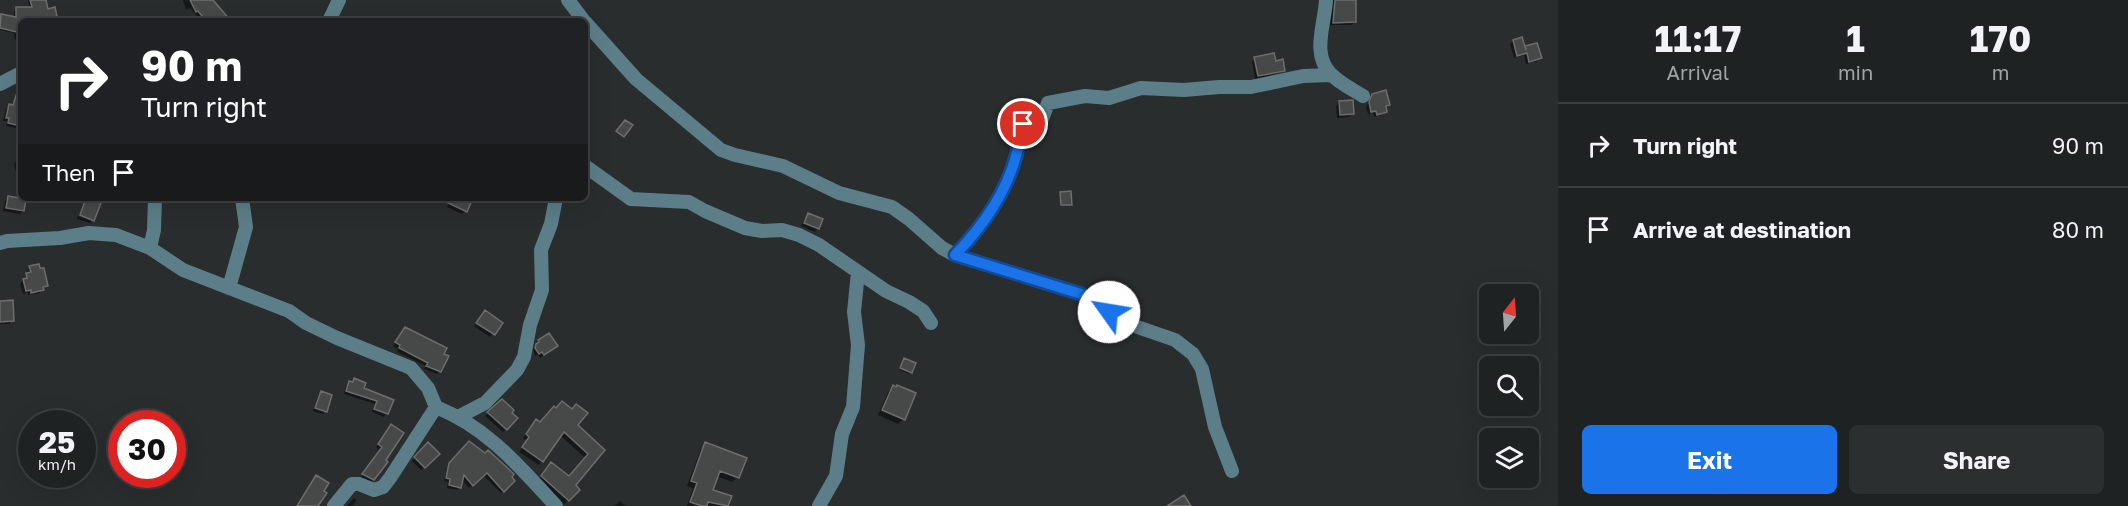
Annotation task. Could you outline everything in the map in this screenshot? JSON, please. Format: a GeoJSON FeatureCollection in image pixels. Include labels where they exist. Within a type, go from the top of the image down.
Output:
{"type":"FeatureCollection","features":[{"type":"Feature","properties":{"kind":"street"},"geometry":{"type":"LineString","coordinates":[[330,18],[339,0]]}},
{"type":"Feature","properties":{"kind":"street"},"geometry":{"type":"LineString","coordinates":[[568,0],[581,18]]}},
{"type":"Feature","properties":{"kind":"street"},"geometry":{"type":"LineString","coordinates":[[1326,0],[1320,53],[1322,62],[1331,75],[1362,96]]}},
{"type":"Feature","properties":{"kind":"street"},"geometry":{"type":"LineString","coordinates":[[588,26],[636,79],[721,150],[783,166],[839,193],[892,207],[942,248],[955,255],[1081,294],[1124,322],[1175,340],[1193,354],[1202,369],[1215,427],[1232,471]]}},
{"type":"Feature","properties":{"kind":"street"},"geometry":{"type":"LineString","coordinates":[[0,84],[18,75]]}},
{"type":"Feature","properties":{"kind":"street"},"geometry":{"type":"LineString","coordinates":[[955,255],[972,237],[989,213],[1005,183],[1017,154],[1023,124],[1042,119],[1048,103],[1085,96],[1109,98],[1141,88],[1184,90],[1251,87],[1303,76],[1331,75]]}},
{"type":"Feature","properties":{"kind":"street"},"geometry":{"type":"LineString","coordinates":[[588,168],[631,199],[689,202],[744,228],[762,231],[782,230],[799,235],[819,245],[858,272],[923,311],[931,322]]}},
{"type":"Feature","properties":{"kind":"street"},"geometry":{"type":"LineString","coordinates":[[150,248],[154,230],[155,201]]}},
{"type":"Feature","properties":{"kind":"street"},"geometry":{"type":"LineString","coordinates":[[229,288],[246,227],[242,201]]}},
{"type":"Feature","properties":{"kind":"street"},"geometry":{"type":"LineString","coordinates":[[458,417],[485,403],[520,365],[524,357],[530,325],[540,299],[541,250],[551,224],[555,201]]}},
{"type":"Feature","properties":{"kind":"street"},"geometry":{"type":"LineString","coordinates":[[0,243],[89,233],[116,235],[150,248],[183,270],[289,312],[331,335],[411,368],[428,388],[436,407],[478,428],[496,443],[556,506]]}},
{"type":"Feature","properties":{"kind":"street"},"geometry":{"type":"LineString","coordinates":[[819,506],[836,476],[842,434],[853,407],[858,345],[854,312],[858,272]]}},
{"type":"Feature","properties":{"kind":"street"},"geometry":{"type":"LineString","coordinates":[[334,506],[352,484],[360,484],[374,490],[383,487],[405,458],[436,407]]}},
{"type":"Feature","properties":{"kind":"building"},"geometry":{"type":"Polygon","coordinates":[[[30,0],[46,0],[48,9],[55,7],[57,16],[18,18],[18,32],[0,28],[1,14],[16,17],[16,7],[32,7],[30,0]]]}},
{"type":"Feature","properties":{"kind":"building"},"geometry":{"type":"Polygon","coordinates":[[[190,0],[213,0],[228,18],[204,18],[198,11],[196,12],[190,0]]]}},
{"type":"Feature","properties":{"kind":"building"},"geometry":{"type":"Polygon","coordinates":[[[1335,0],[1356,0],[1356,22],[1333,23],[1335,0]]]}},
{"type":"Feature","properties":{"kind":"building"},"geometry":{"type":"Polygon","coordinates":[[[1522,37],[1526,50],[1525,46],[1537,43],[1542,58],[1529,62],[1527,53],[1517,56],[1513,40],[1522,37]]]}},
{"type":"Feature","properties":{"kind":"building"},"geometry":{"type":"Polygon","coordinates":[[[1274,53],[1276,61],[1283,59],[1285,71],[1258,76],[1254,57],[1274,53]]]}},
{"type":"Feature","properties":{"kind":"building"},"geometry":{"type":"Polygon","coordinates":[[[18,89],[18,125],[8,123],[9,118],[6,118],[9,104],[13,105],[18,89]]]}},
{"type":"Feature","properties":{"kind":"building"},"geometry":{"type":"Polygon","coordinates":[[[1386,90],[1390,105],[1386,106],[1387,112],[1377,115],[1376,111],[1371,112],[1369,102],[1372,94],[1386,90]]]}},
{"type":"Feature","properties":{"kind":"building"},"geometry":{"type":"Polygon","coordinates":[[[1353,100],[1354,114],[1340,115],[1339,101],[1353,100]]]}},
{"type":"Feature","properties":{"kind":"building"},"geometry":{"type":"Polygon","coordinates":[[[625,120],[633,125],[624,137],[616,131],[625,120]]]}},
{"type":"Feature","properties":{"kind":"building"},"geometry":{"type":"Polygon","coordinates":[[[1071,191],[1072,205],[1061,205],[1060,192],[1071,191]]]}},
{"type":"Feature","properties":{"kind":"building"},"geometry":{"type":"Polygon","coordinates":[[[8,196],[18,198],[18,201],[26,201],[24,211],[6,208],[8,196]]]}},
{"type":"Feature","properties":{"kind":"building"},"geometry":{"type":"Polygon","coordinates":[[[85,201],[102,201],[94,221],[80,215],[85,201]]]}},
{"type":"Feature","properties":{"kind":"building"},"geometry":{"type":"Polygon","coordinates":[[[444,201],[472,201],[467,212],[444,201]]]}},
{"type":"Feature","properties":{"kind":"building"},"geometry":{"type":"Polygon","coordinates":[[[808,213],[823,219],[819,229],[804,223],[808,213]]]}},
{"type":"Feature","properties":{"kind":"building"},"geometry":{"type":"Polygon","coordinates":[[[39,264],[40,268],[44,268],[48,286],[43,287],[44,290],[31,293],[31,290],[26,291],[23,279],[27,278],[26,273],[31,272],[29,266],[39,264]]]}},
{"type":"Feature","properties":{"kind":"building"},"geometry":{"type":"Polygon","coordinates":[[[13,300],[14,321],[0,322],[0,301],[13,300]]]}},
{"type":"Feature","properties":{"kind":"building"},"geometry":{"type":"Polygon","coordinates":[[[485,310],[503,323],[495,335],[476,323],[485,310]]]}},
{"type":"Feature","properties":{"kind":"building"},"geometry":{"type":"Polygon","coordinates":[[[405,327],[447,348],[444,354],[449,356],[441,372],[426,366],[428,363],[399,348],[400,345],[395,342],[405,327]]]}},
{"type":"Feature","properties":{"kind":"building"},"geometry":{"type":"Polygon","coordinates":[[[549,333],[558,346],[544,355],[542,352],[539,354],[535,348],[536,344],[549,333]]]}},
{"type":"Feature","properties":{"kind":"building"},"geometry":{"type":"Polygon","coordinates":[[[904,358],[916,363],[912,373],[900,368],[904,358]]]}},
{"type":"Feature","properties":{"kind":"building"},"geometry":{"type":"Polygon","coordinates":[[[354,378],[366,383],[364,388],[394,400],[388,414],[374,409],[377,401],[346,391],[349,381],[353,382],[354,378]]]}},
{"type":"Feature","properties":{"kind":"building"},"geometry":{"type":"Polygon","coordinates":[[[893,385],[916,393],[905,420],[882,410],[893,385]]]}},
{"type":"Feature","properties":{"kind":"building"},"geometry":{"type":"Polygon","coordinates":[[[321,391],[332,395],[327,412],[315,408],[321,391]]]}},
{"type":"Feature","properties":{"kind":"building"},"geometry":{"type":"Polygon","coordinates":[[[502,399],[514,410],[512,413],[518,418],[507,430],[487,412],[502,399]]]}},
{"type":"Feature","properties":{"kind":"building"},"geometry":{"type":"Polygon","coordinates":[[[562,401],[572,409],[576,404],[588,413],[578,425],[605,450],[576,485],[580,490],[569,501],[541,476],[551,462],[569,476],[588,454],[564,432],[543,462],[522,447],[529,437],[526,434],[536,419],[540,422],[554,406],[556,408],[562,401]]]}},
{"type":"Feature","properties":{"kind":"building"},"geometry":{"type":"Polygon","coordinates":[[[391,424],[404,433],[386,460],[388,462],[374,480],[362,474],[382,447],[378,444],[391,424]]]}},
{"type":"Feature","properties":{"kind":"building"},"geometry":{"type":"Polygon","coordinates":[[[469,441],[485,453],[488,450],[514,474],[512,477],[515,481],[504,492],[487,473],[473,486],[464,475],[461,488],[449,485],[450,479],[446,478],[449,463],[469,441]]]}},
{"type":"Feature","properties":{"kind":"building"},"geometry":{"type":"Polygon","coordinates":[[[428,442],[440,454],[425,468],[414,457],[428,442]]]}},
{"type":"Feature","properties":{"kind":"building"},"geometry":{"type":"Polygon","coordinates":[[[705,442],[747,458],[739,478],[720,471],[713,490],[732,496],[728,506],[708,502],[707,506],[702,506],[690,502],[697,483],[691,481],[705,442]]]}},
{"type":"Feature","properties":{"kind":"building"},"geometry":{"type":"Polygon","coordinates":[[[316,475],[329,483],[324,491],[327,493],[318,506],[297,506],[316,475]]]}},
{"type":"Feature","properties":{"kind":"building"},"geometry":{"type":"Polygon","coordinates":[[[1184,495],[1191,506],[1167,506],[1184,495]]]}},
{"type":"Feature","properties":{"kind":"route"},"geometry":{"type":"LineString","coordinates":[[1023,124],[1017,154],[1005,183],[989,213],[972,237],[955,255],[1081,294],[1109,312]]}}]}
